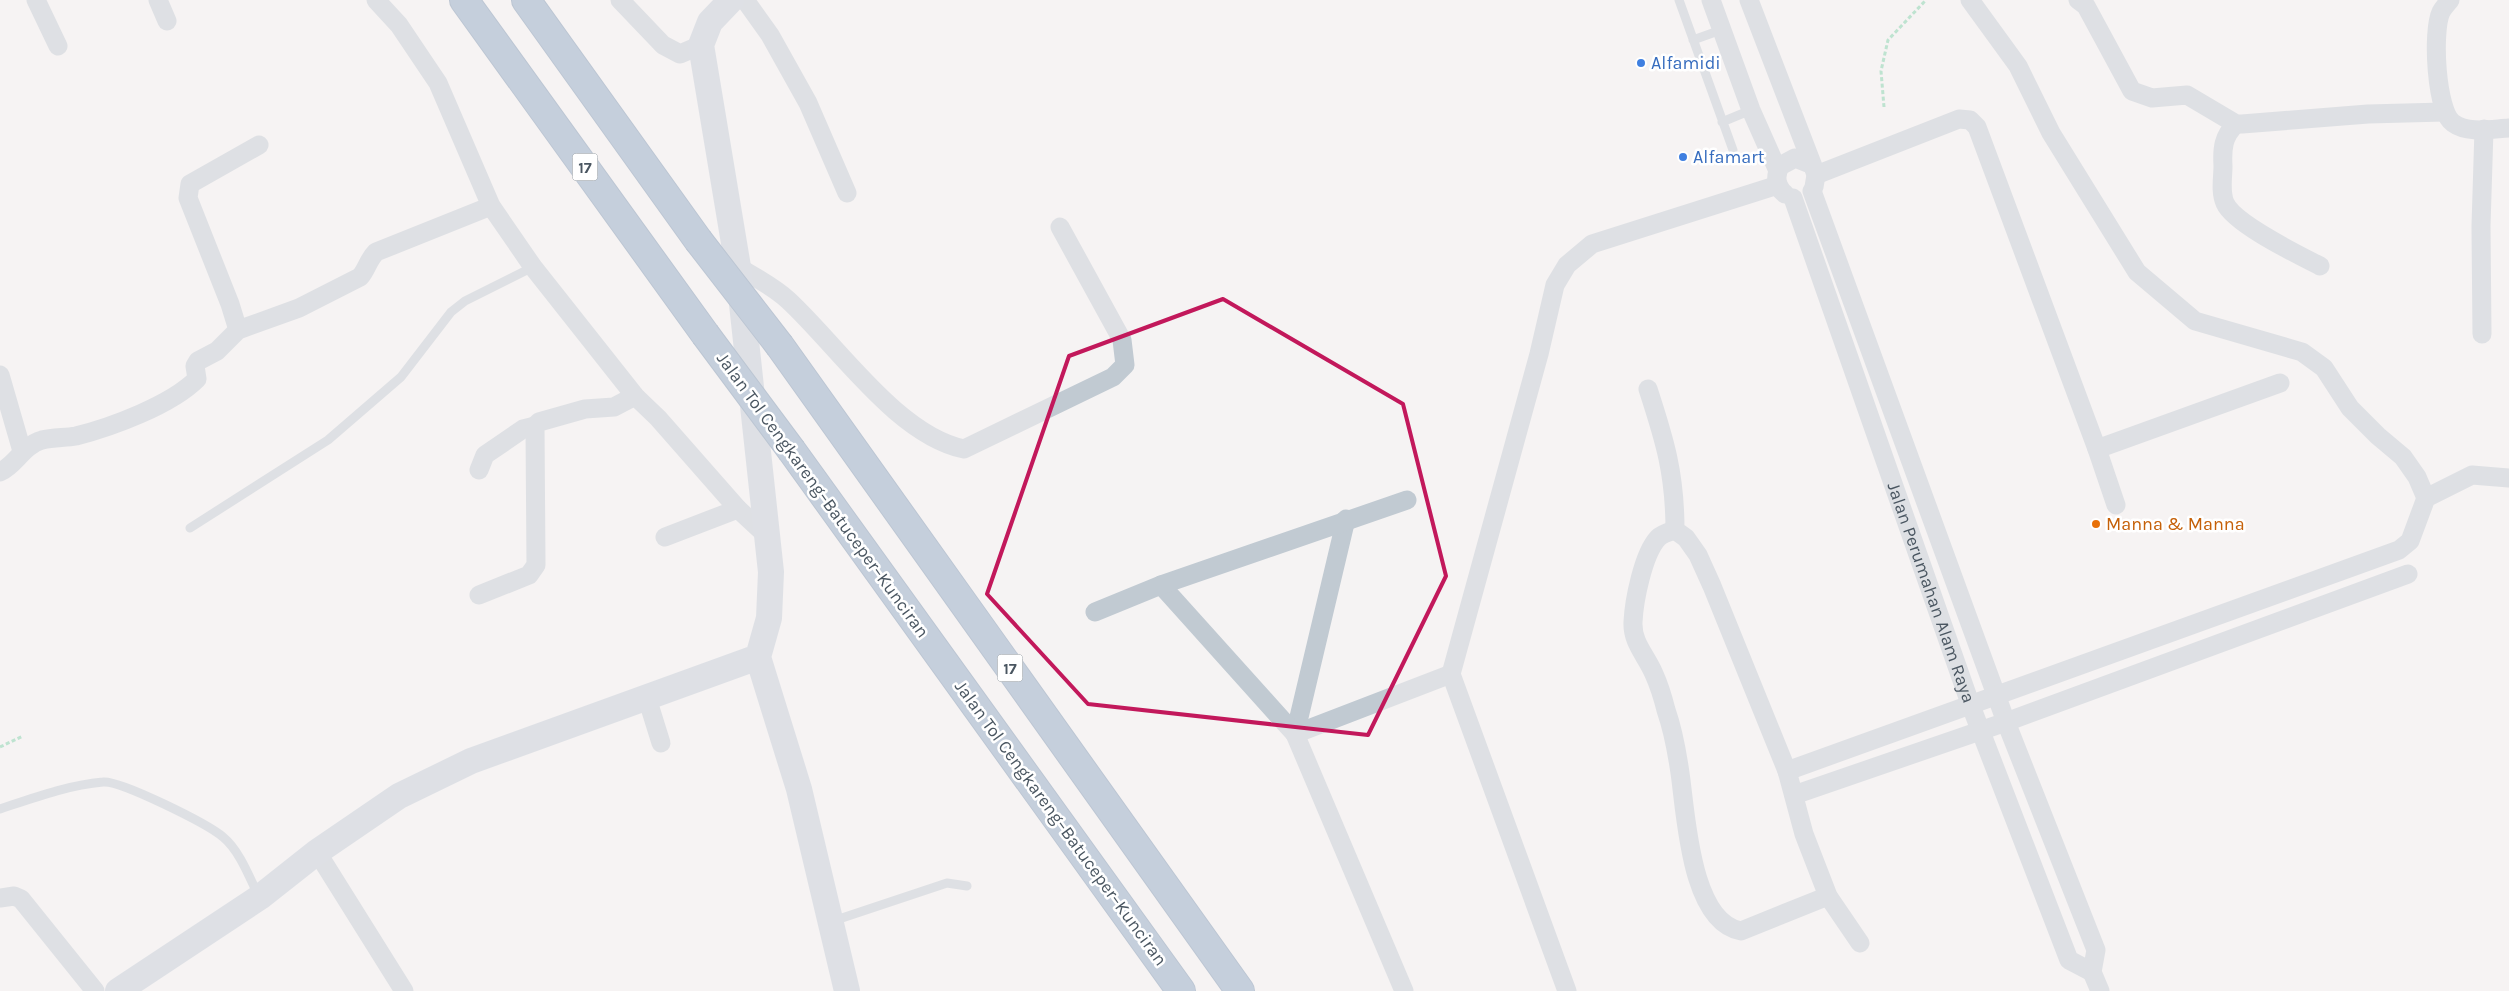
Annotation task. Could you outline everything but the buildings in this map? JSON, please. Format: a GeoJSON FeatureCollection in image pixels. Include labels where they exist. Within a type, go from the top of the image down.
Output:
{"type":"FeatureCollection","features":[{"type":"Feature","properties":{"kind":"highway","name":"Jalan Tol Cengkareng–Batuceper–Kunciran"},"geometry":{"type":"LineString","coordinates":[[464,0],[1181,991]]}},
{"type":"Feature","properties":{"kind":"highway","name":"17"},"geometry":{"type":"LineString","coordinates":[[526,0],[698,240],[780,346],[1240,991]]}},
{"type":"Feature","properties":{"kind":"main road"},"geometry":{"type":"LineString","coordinates":[[732,0],[710,22],[701,45],[738,266],[765,534],[771,572],[769,618],[758,657],[799,789],[847,991]]}},
{"type":"Feature","properties":{"kind":"main road"},"geometry":{"type":"LineString","coordinates":[[118,991],[260,897],[317,852],[399,796],[471,761],[758,657]]}},
{"type":"Feature","properties":{"kind":"street"},"geometry":{"type":"LineString","coordinates":[[36,0],[58,46]]}},
{"type":"Feature","properties":{"kind":"street"},"geometry":{"type":"LineString","coordinates":[[158,0],[168,21]]}},
{"type":"Feature","properties":{"kind":"street"},"geometry":{"type":"LineString","coordinates":[[376,0],[399,25],[438,83],[491,206],[533,267],[635,396],[658,418],[738,509],[765,534]]}},
{"type":"Feature","properties":{"kind":"street"},"geometry":{"type":"LineString","coordinates":[[620,0],[663,45],[680,54],[701,45]]}},
{"type":"Feature","properties":{"kind":"street"},"geometry":{"type":"LineString","coordinates":[[745,0],[770,35],[808,103],[847,193]]}},
{"type":"Feature","properties":{"kind":"street"},"geometry":{"type":"LineString","coordinates":[[1711,0],[1778,178],[1781,191],[1793,198],[1807,196],[1813,176]]}},
{"type":"Feature","properties":{"kind":"street","name":"Jalan Perumahan Alam Raya"},"geometry":{"type":"LineString","coordinates":[[1749,0],[1996,696],[2096,950],[2092,972],[2099,991]]}},
{"type":"Feature","properties":{"kind":"street"},"geometry":{"type":"LineString","coordinates":[[1787,771],[2399,550],[2410,541],[2426,498],[2417,476],[2402,457],[2350,408],[2324,368],[2302,352],[2195,321],[2137,272],[2051,133],[2018,66],[1970,0]]}},
{"type":"Feature","properties":{"kind":"street"},"geometry":{"type":"LineString","coordinates":[[2078,0],[2086,6],[2132,90],[2152,98],[2187,95],[2236,124],[2444,112]]}},
{"type":"Feature","properties":{"kind":"street"},"geometry":{"type":"LineString","coordinates":[[2450,0],[2441,13],[2435,45],[2444,112],[2451,122],[2464,129],[2509,128]]}},
{"type":"Feature","properties":{"kind":"street"},"geometry":{"type":"LineString","coordinates":[[1813,176],[1959,119],[1970,120],[1977,126],[2116,505]]}},
{"type":"Feature","properties":{"kind":"street"},"geometry":{"type":"LineString","coordinates":[[2236,124],[2229,130],[2222,149],[2223,196],[2226,206],[2259,234],[2320,266]]}},
{"type":"Feature","properties":{"kind":"street"},"geometry":{"type":"LineString","coordinates":[[2482,334],[2481,226],[2484,130]]}},
{"type":"Feature","properties":{"kind":"street"},"geometry":{"type":"LineString","coordinates":[[238,330],[230,304],[188,198],[190,184],[259,145]]}},
{"type":"Feature","properties":{"kind":"street"},"geometry":{"type":"LineString","coordinates":[[1567,991],[1451,674],[1539,354],[1555,285],[1567,265],[1592,244],[1778,178],[1784,162],[1795,158],[1813,176]]}},
{"type":"Feature","properties":{"kind":"street","name":"Jalan Perumahan Alam Raya"},"geometry":{"type":"LineString","coordinates":[[1793,198],[1971,706],[2069,960],[2092,972]]}},
{"type":"Feature","properties":{"kind":"street"},"geometry":{"type":"LineString","coordinates":[[0,472],[10,467],[22,451],[41,440],[105,429],[170,398],[197,379],[195,366],[198,361],[217,351],[238,330],[298,308],[360,277],[366,270],[368,260],[376,252],[491,206]]}},
{"type":"Feature","properties":{"kind":"street"},"geometry":{"type":"LineString","coordinates":[[738,266],[788,300],[878,394],[921,430],[946,445],[964,449],[1113,377],[1125,365],[1122,340],[1060,227]]}},
{"type":"Feature","properties":{"kind":"street"},"geometry":{"type":"LineString","coordinates":[[0,375],[22,451]]}},
{"type":"Feature","properties":{"kind":"street"},"geometry":{"type":"LineString","coordinates":[[2097,449],[2280,383]]}},
{"type":"Feature","properties":{"kind":"street"},"geometry":{"type":"LineString","coordinates":[[1648,389],[1667,445],[1675,492],[1675,530]]}},
{"type":"Feature","properties":{"kind":"street"},"geometry":{"type":"LineString","coordinates":[[478,470],[485,455],[523,429],[535,426],[538,422],[585,409],[614,407],[635,396]]}},
{"type":"Feature","properties":{"kind":"street"},"geometry":{"type":"LineString","coordinates":[[479,595],[529,575],[536,565],[535,426]]}},
{"type":"Feature","properties":{"kind":"street"},"geometry":{"type":"LineString","coordinates":[[2426,498],[2472,475],[2509,478]]}},
{"type":"Feature","properties":{"kind":"street"},"geometry":{"type":"LineString","coordinates":[[1095,612],[1161,585],[1407,500]]}},
{"type":"Feature","properties":{"kind":"street"},"geometry":{"type":"LineString","coordinates":[[665,537],[738,509]]}},
{"type":"Feature","properties":{"kind":"street"},"geometry":{"type":"LineString","coordinates":[[1295,734],[1346,520]]}},
{"type":"Feature","properties":{"kind":"street"},"geometry":{"type":"LineString","coordinates":[[1675,530],[1686,538],[1698,555],[1787,771],[1804,834],[1828,896],[1860,943]]}},
{"type":"Feature","properties":{"kind":"street"},"geometry":{"type":"LineString","coordinates":[[1675,530],[1659,537],[1652,546],[1639,588],[1633,622],[1635,642],[1654,673],[1667,711],[1680,772],[1689,848],[1700,884],[1716,915],[1730,929],[1741,931],[1828,896]]}},
{"type":"Feature","properties":{"kind":"street"},"geometry":{"type":"LineString","coordinates":[[1794,794],[1981,731],[2408,574]]}},
{"type":"Feature","properties":{"kind":"street"},"geometry":{"type":"LineString","coordinates":[[1161,585],[1295,734],[1404,991]]}},
{"type":"Feature","properties":{"kind":"street"},"geometry":{"type":"LineString","coordinates":[[1295,734],[1451,674]]}},
{"type":"Feature","properties":{"kind":"street"},"geometry":{"type":"LineString","coordinates":[[646,698],[661,743]]}},
{"type":"Feature","properties":{"kind":"street"},"geometry":{"type":"LineString","coordinates":[[317,852],[404,991]]}},
{"type":"Feature","properties":{"kind":"street"},"geometry":{"type":"LineString","coordinates":[[0,898],[14,896],[21,899],[95,991]]}},
{"type":"Feature","properties":{"kind":"lane"},"geometry":{"type":"LineString","coordinates":[[1679,0],[1733,150]]}},
{"type":"Feature","properties":{"kind":"lane"},"geometry":{"type":"LineString","coordinates":[[1693,40],[1721,30]]}},
{"type":"Feature","properties":{"kind":"lane"},"geometry":{"type":"LineString","coordinates":[[1722,122],[1751,110]]}},
{"type":"Feature","properties":{"kind":"lane"},"geometry":{"type":"LineString","coordinates":[[190,528],[328,440],[401,377],[451,312],[465,301],[533,267]]}},
{"type":"Feature","properties":{"kind":"lane"},"geometry":{"type":"LineString","coordinates":[[0,809],[43,795],[104,781],[123,786],[165,804],[223,837],[238,856],[260,897]]}},
{"type":"Feature","properties":{"kind":"lane"},"geometry":{"type":"LineString","coordinates":[[830,922],[947,883],[967,886]]}},
{"type":"Feature","properties":{"kind":"path"},"geometry":{"type":"LineString","coordinates":[[1884,107],[1881,71],[1888,40],[1926,0]]}},
{"type":"Feature","properties":{"kind":"path"},"geometry":{"type":"LineString","coordinates":[[0,747],[23,736]]}},
{"type":"Feature","properties":{"kind":"highlighted area"},"geometry":{"type":"Polygon","coordinates":[[[1223,299],[1403,404],[1446,576],[1368,735],[1088,704],[987,594],[1069,356],[1223,299]]]}},
{"type":"Feature","properties":{"kind":"place","name":"Alfamidi"},"geometry":{"type":"Point","coordinates":[1641,63]}},
{"type":"Feature","properties":{"kind":"place","name":"Alfamart"},"geometry":{"type":"Point","coordinates":[1683,157]}},
{"type":"Feature","properties":{"kind":"place","name":"Manna & Manna"},"geometry":{"type":"Point","coordinates":[2096,524]}}]}
